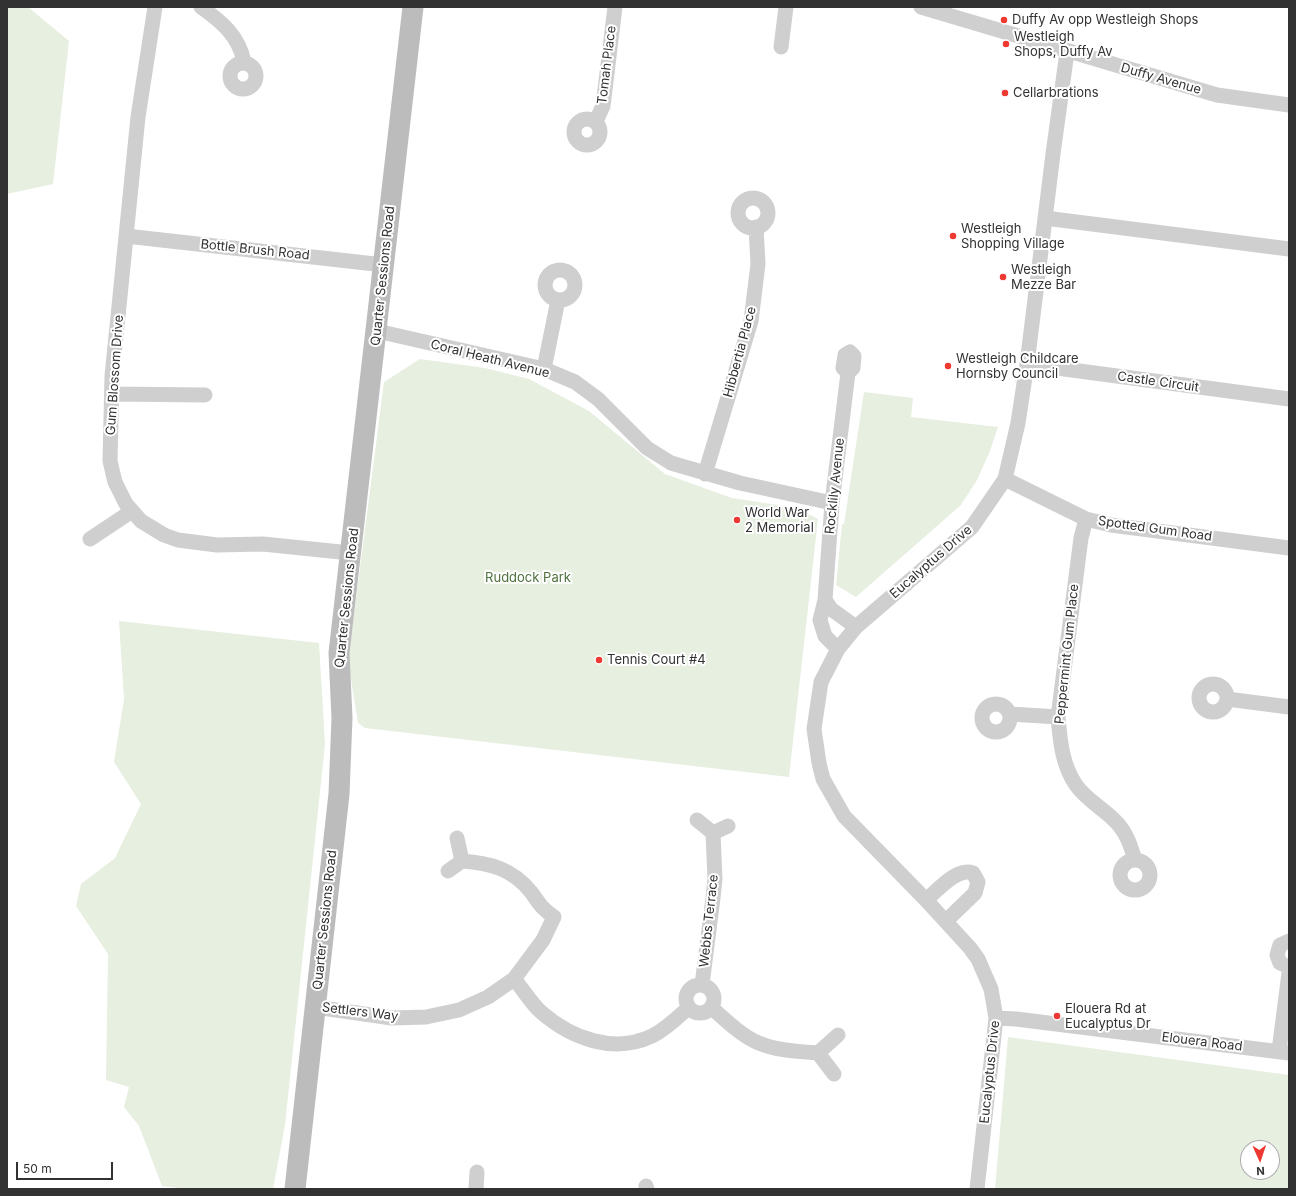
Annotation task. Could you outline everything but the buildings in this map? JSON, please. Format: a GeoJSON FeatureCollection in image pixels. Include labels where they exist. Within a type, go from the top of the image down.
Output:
{"type":"FeatureCollection","features":[{"type":"Feature","properties":{"kind":"main road","name":"Quarter Sessions Road"},"geometry":{"type":"LineString","coordinates":[[295,1189],[339,794],[342,718],[339,653],[413,7]]}},
{"type":"Feature","properties":{"kind":"street","name":"Gum Blossom Drive"},"geometry":{"type":"LineString","coordinates":[[155,7],[138,117],[112,394],[110,461],[115,482],[121,496],[132,511],[152,528],[178,540],[217,545],[263,544],[350,553]]}},
{"type":"Feature","properties":{"kind":"street"},"geometry":{"type":"LineString","coordinates":[[201,7],[228,30],[238,42],[244,62]]}},
{"type":"Feature","properties":{"kind":"street","name":"Tomah Place"},"geometry":{"type":"LineString","coordinates":[[596,121],[603,106],[615,7]]}},
{"type":"Feature","properties":{"kind":"street"},"geometry":{"type":"LineString","coordinates":[[781,46],[786,7]]}},
{"type":"Feature","properties":{"kind":"street","name":"Duffy Avenue"},"geometry":{"type":"LineString","coordinates":[[920,7],[1067,52],[1217,95],[1289,105]]}},
{"type":"Feature","properties":{"kind":"street","name":"Eucalyptus Drive"},"geometry":{"type":"LineString","coordinates":[[977,1189],[996,1018],[990,989],[978,959],[946,921],[844,816],[823,778],[819,763],[814,729],[821,682],[838,649],[856,627],[972,527],[1005,479],[1018,423],[1028,364],[1045,218],[1067,52]]}},
{"type":"Feature","properties":{"kind":"street"},"geometry":{"type":"LineString","coordinates":[[1045,218],[1289,249]]}},
{"type":"Feature","properties":{"kind":"street","name":"Hibbertia Place"},"geometry":{"type":"LineString","coordinates":[[706,474],[751,321],[758,264],[756,227]]}},
{"type":"Feature","properties":{"kind":"street","name":"Bottle Brush Road"},"geometry":{"type":"LineString","coordinates":[[126,236],[384,264]]}},
{"type":"Feature","properties":{"kind":"street"},"geometry":{"type":"LineString","coordinates":[[544,370],[558,300]]}},
{"type":"Feature","properties":{"kind":"street","name":"Coral Heath Avenue"},"geometry":{"type":"LineString","coordinates":[[377,331],[544,370],[575,382],[598,398],[647,448],[671,463],[706,474],[832,504]]}},
{"type":"Feature","properties":{"kind":"street","name":"Castle Circuit"},"geometry":{"type":"LineString","coordinates":[[1028,364],[1289,399]]}},
{"type":"Feature","properties":{"kind":"street","name":"Rocklily Avenue"},"geometry":{"type":"LineString","coordinates":[[838,649],[825,636],[820,620],[825,600],[832,504],[848,372]]}},
{"type":"Feature","properties":{"kind":"street"},"geometry":{"type":"LineString","coordinates":[[112,394],[205,395]]}},
{"type":"Feature","properties":{"kind":"street","name":"Spotted Gum Road"},"geometry":{"type":"LineString","coordinates":[[1005,479],[1086,519],[1111,525],[1289,548]]}},
{"type":"Feature","properties":{"kind":"street"},"geometry":{"type":"LineString","coordinates":[[90,539],[132,511]]}},
{"type":"Feature","properties":{"kind":"street","name":"Peppermint Gum Place"},"geometry":{"type":"LineString","coordinates":[[1086,519],[1081,538],[1058,717],[1062,750],[1069,772],[1083,794],[1118,824],[1125,833],[1135,860]]}},
{"type":"Feature","properties":{"kind":"street"},"geometry":{"type":"LineString","coordinates":[[825,600],[831,609],[840,617],[856,627]]}},
{"type":"Feature","properties":{"kind":"street"},"geometry":{"type":"LineString","coordinates":[[1227,699],[1289,707]]}},
{"type":"Feature","properties":{"kind":"street"},"geometry":{"type":"LineString","coordinates":[[1010,714],[1058,717]]}},
{"type":"Feature","properties":{"kind":"street"},"geometry":{"type":"LineString","coordinates":[[697,820],[713,833],[728,826]]}},
{"type":"Feature","properties":{"kind":"street","name":"Webbs Terrace"},"geometry":{"type":"LineString","coordinates":[[702,985],[715,879],[713,833]]}},
{"type":"Feature","properties":{"kind":"street"},"geometry":{"type":"LineString","coordinates":[[448,871],[462,861],[457,838]]}},
{"type":"Feature","properties":{"kind":"street","name":"Settlers Way"},"geometry":{"type":"LineString","coordinates":[[315,1007],[392,1018],[426,1017],[460,1010],[488,997],[514,979],[543,940],[554,917],[542,909],[531,892],[518,879],[508,872],[492,865],[462,861]]}},
{"type":"Feature","properties":{"kind":"street"},"geometry":{"type":"LineString","coordinates":[[926,900],[956,875],[968,872],[973,873],[978,882],[975,893],[946,921]]}},
{"type":"Feature","properties":{"kind":"street"},"geometry":{"type":"LineString","coordinates":[[1289,941],[1280,945],[1277,955],[1280,963],[1289,967]]}},
{"type":"Feature","properties":{"kind":"street"},"geometry":{"type":"LineString","coordinates":[[1284,1052],[1289,973]]}},
{"type":"Feature","properties":{"kind":"street"},"geometry":{"type":"LineString","coordinates":[[514,979],[540,1012],[565,1030],[589,1040],[614,1044],[636,1042],[653,1035],[669,1025],[688,1008]]}},
{"type":"Feature","properties":{"kind":"street"},"geometry":{"type":"LineString","coordinates":[[702,985],[710,989],[714,998],[711,1007],[702,1013],[697,1013],[688,1008],[686,1000],[687,992],[693,986],[702,985]]}},
{"type":"Feature","properties":{"kind":"street"},"geometry":{"type":"LineString","coordinates":[[711,1007],[740,1033],[759,1044],[784,1050],[818,1053],[838,1035]]}},
{"type":"Feature","properties":{"kind":"street","name":"Elouera Road"},"geometry":{"type":"LineString","coordinates":[[996,1018],[1016,1019],[1284,1052]]}},
{"type":"Feature","properties":{"kind":"street"},"geometry":{"type":"LineString","coordinates":[[818,1053],[834,1074]]}},
{"type":"Feature","properties":{"kind":"street"},"geometry":{"type":"LineString","coordinates":[[476,1189],[477,1172]]}},
{"type":"Feature","properties":{"kind":"green space"},"geometry":{"type":"Polygon","coordinates":[[[7,7],[28,7],[69,41],[53,184],[7,194],[7,7]]]}},
{"type":"Feature","properties":{"kind":"green space","name":"Ruddock Park"},"geometry":{"type":"Polygon","coordinates":[[[420,359],[485,368],[529,379],[589,411],[665,474],[732,498],[797,508],[818,519],[789,777],[365,728],[358,723],[348,661],[384,382],[420,359]]]}},
{"type":"Feature","properties":{"kind":"green space"},"geometry":{"type":"Polygon","coordinates":[[[864,392],[913,398],[911,417],[998,427],[990,451],[977,480],[961,505],[856,597],[836,585],[842,524],[844,524],[864,392]]]}},
{"type":"Feature","properties":{"kind":"green space"},"geometry":{"type":"Polygon","coordinates":[[[119,621],[319,643],[325,744],[285,1125],[273,1189],[187,1189],[162,1186],[139,1126],[124,1107],[129,1087],[106,1080],[108,954],[76,906],[81,884],[115,858],[141,804],[114,762],[124,699],[119,621]]]}},
{"type":"Feature","properties":{"kind":"green space"},"geometry":{"type":"Polygon","coordinates":[[[1008,1037],[1289,1075],[1289,1189],[995,1189],[1008,1037]]]}},
{"type":"Feature","properties":{"kind":"place","name":"Duffy Av opp Westleigh Shops"},"geometry":{"type":"Point","coordinates":[1004,20]}},
{"type":"Feature","properties":{"kind":"place","name":"Westleigh Shops, Duffy Av"},"geometry":{"type":"Point","coordinates":[1006,44]}},
{"type":"Feature","properties":{"kind":"place","name":"Cellarbrations"},"geometry":{"type":"Point","coordinates":[1005,93]}},
{"type":"Feature","properties":{"kind":"place","name":"Westleigh Shopping Village"},"geometry":{"type":"Point","coordinates":[953,236]}},
{"type":"Feature","properties":{"kind":"place","name":"Westleigh Mezze Bar"},"geometry":{"type":"Point","coordinates":[1003,277]}},
{"type":"Feature","properties":{"kind":"place","name":"Westleigh Childcare Hornsby Council"},"geometry":{"type":"Point","coordinates":[948,366]}},
{"type":"Feature","properties":{"kind":"place","name":"World War 2 Memorial"},"geometry":{"type":"Point","coordinates":[737,520]}},
{"type":"Feature","properties":{"kind":"place","name":"Tennis Court #4"},"geometry":{"type":"Point","coordinates":[599,660]}},
{"type":"Feature","properties":{"kind":"place","name":"Elouera Rd at Eucalyptus Dr"},"geometry":{"type":"Point","coordinates":[1057,1016]}}]}
